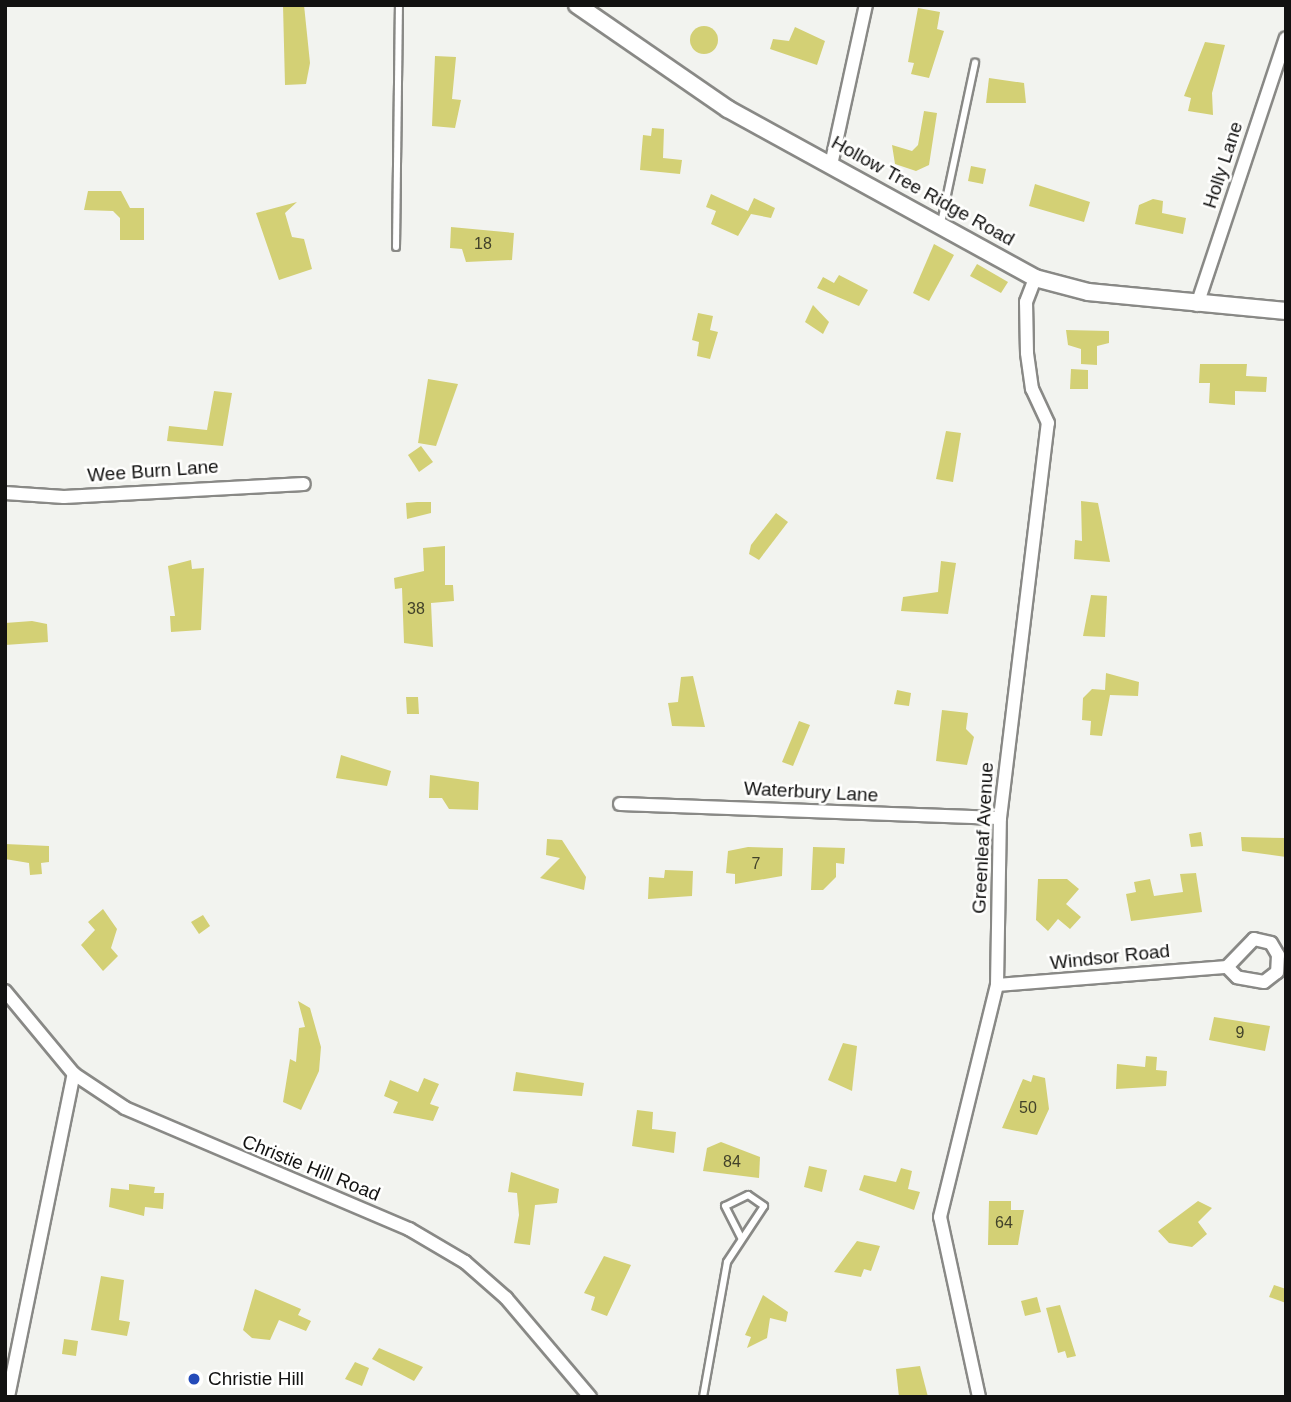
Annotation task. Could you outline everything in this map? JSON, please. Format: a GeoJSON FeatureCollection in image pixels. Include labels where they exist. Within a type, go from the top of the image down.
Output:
{"type":"FeatureCollection","features":[{"type":"Feature","properties":{"kind":"street","name":"Hollow Tree Ridge Road"},"geometry":{"type":"LineString","coordinates":[[577,5],[597,12],[728,108],[1035,278],[1088,292],[1197,305],[1286,311]]}},
{"type":"Feature","properties":{"kind":"street"},"geometry":{"type":"LineString","coordinates":[[831,165],[866,5]]}},
{"type":"Feature","properties":{"kind":"street","name":"Holly Lane"},"geometry":{"type":"LineString","coordinates":[[1197,305],[1286,38]]}},
{"type":"Feature","properties":{"kind":"street","name":"Greenleaf Avenue"},"geometry":{"type":"LineString","coordinates":[[979,1397],[940,1217],[997,985],[1000,818],[1048,424],[1035,398],[1027,353],[1026,302],[1035,278]]}},
{"type":"Feature","properties":{"kind":"street","name":"Wee Burn Lane"},"geometry":{"type":"LineString","coordinates":[[5,493],[64,496],[304,484]]}},
{"type":"Feature","properties":{"kind":"street","name":"Waterbury Lane"},"geometry":{"type":"LineString","coordinates":[[620,804],[1000,818]]}},
{"type":"Feature","properties":{"kind":"street","name":"Windsor Road"},"geometry":{"type":"LineString","coordinates":[[997,985],[1227,967]]}},
{"type":"Feature","properties":{"kind":"street","name":"Christie Hill Road"},"geometry":{"type":"LineString","coordinates":[[5,991],[74,1074],[125,1108],[409,1229],[465,1262],[506,1298],[590,1397]]}},
{"type":"Feature","properties":{"kind":"street"},"geometry":{"type":"LineString","coordinates":[[8,1397],[74,1074]]}},
{"type":"Feature","properties":{"kind":"lane"},"geometry":{"type":"LineString","coordinates":[[396,247],[399,5]]}},
{"type":"Feature","properties":{"kind":"lane"},"geometry":{"type":"LineString","coordinates":[[940,225],[975,63]]}},
{"type":"Feature","properties":{"kind":"lane"},"geometry":{"type":"LineString","coordinates":[[703,1397],[727,1262],[764,1206],[748,1195],[734,1196],[725,1206],[741,1238]]}},
{"type":"Feature","properties":{"kind":"building"},"geometry":{"type":"Polygon","coordinates":[[[283,5],[304,5],[310,63],[306,84],[285,85],[283,5]]]}},
{"type":"Feature","properties":{"kind":"building"},"geometry":{"type":"Polygon","coordinates":[[[918,8],[940,12],[937,29],[944,31],[929,78],[911,74],[914,63],[908,62],[918,8]]]}},
{"type":"Feature","properties":{"kind":"building"},"geometry":{"type":"Polygon","coordinates":[[[704,26],[714,30],[718,40],[714,50],[704,54],[694,50],[690,40],[694,30],[704,26]]]}},
{"type":"Feature","properties":{"kind":"building"},"geometry":{"type":"Polygon","coordinates":[[[795,27],[825,41],[817,65],[770,49],[773,39],[789,41],[795,27]]]}},
{"type":"Feature","properties":{"kind":"building"},"geometry":{"type":"Polygon","coordinates":[[[1205,42],[1225,45],[1212,93],[1213,115],[1188,111],[1191,98],[1184,96],[1205,42]]]}},
{"type":"Feature","properties":{"kind":"building"},"geometry":{"type":"Polygon","coordinates":[[[435,56],[456,57],[452,99],[461,100],[455,128],[432,126],[435,56]]]}},
{"type":"Feature","properties":{"kind":"building"},"geometry":{"type":"Polygon","coordinates":[[[989,78],[1024,83],[1026,103],[986,103],[989,78]]]}},
{"type":"Feature","properties":{"kind":"building"},"geometry":{"type":"Polygon","coordinates":[[[924,111],[937,113],[929,165],[916,171],[895,164],[892,145],[912,151],[918,145],[924,111]]]}},
{"type":"Feature","properties":{"kind":"building"},"geometry":{"type":"Polygon","coordinates":[[[652,128],[664,129],[663,158],[682,160],[680,174],[640,170],[643,135],[651,136],[652,128]]]}},
{"type":"Feature","properties":{"kind":"building"},"geometry":{"type":"Polygon","coordinates":[[[971,166],[986,169],[983,184],[968,181],[971,166]]]}},
{"type":"Feature","properties":{"kind":"building"},"geometry":{"type":"Polygon","coordinates":[[[1035,184],[1090,202],[1084,222],[1029,206],[1035,184]]]}},
{"type":"Feature","properties":{"kind":"building"},"geometry":{"type":"Polygon","coordinates":[[[88,191],[121,191],[130,208],[144,208],[144,240],[120,240],[120,218],[113,211],[84,210],[88,191]]]}},
{"type":"Feature","properties":{"kind":"building"},"geometry":{"type":"Polygon","coordinates":[[[711,194],[748,211],[754,198],[775,208],[771,218],[751,214],[738,236],[711,224],[716,211],[706,207],[711,194]]]}},
{"type":"Feature","properties":{"kind":"building"},"geometry":{"type":"Polygon","coordinates":[[[1153,199],[1163,201],[1162,213],[1186,218],[1183,234],[1135,224],[1139,205],[1153,199]]]}},
{"type":"Feature","properties":{"kind":"building"},"geometry":{"type":"Polygon","coordinates":[[[297,202],[285,213],[292,237],[304,239],[312,269],[279,280],[256,213],[297,202]]]}},
{"type":"Feature","properties":{"kind":"building"},"geometry":{"type":"Polygon","coordinates":[[[451,227],[514,233],[512,260],[466,262],[462,249],[450,248],[451,227]]]}},
{"type":"Feature","properties":{"kind":"building"},"geometry":{"type":"Polygon","coordinates":[[[934,244],[954,255],[929,301],[913,293],[934,244]]]}},
{"type":"Feature","properties":{"kind":"building"},"geometry":{"type":"Polygon","coordinates":[[[977,264],[1008,282],[1001,293],[970,276],[977,264]]]}},
{"type":"Feature","properties":{"kind":"building"},"geometry":{"type":"Polygon","coordinates":[[[839,275],[868,290],[859,306],[817,288],[823,277],[834,283],[839,275]]]}},
{"type":"Feature","properties":{"kind":"building"},"geometry":{"type":"Polygon","coordinates":[[[813,305],[829,322],[823,334],[805,322],[813,305]]]}},
{"type":"Feature","properties":{"kind":"building"},"geometry":{"type":"Polygon","coordinates":[[[698,313],[713,316],[710,330],[718,332],[710,359],[697,356],[699,342],[692,340],[698,313]]]}},
{"type":"Feature","properties":{"kind":"building"},"geometry":{"type":"Polygon","coordinates":[[[1066,330],[1109,331],[1109,343],[1097,346],[1097,365],[1081,364],[1081,349],[1068,345],[1066,330]]]}},
{"type":"Feature","properties":{"kind":"building"},"geometry":{"type":"Polygon","coordinates":[[[1200,364],[1247,364],[1246,376],[1267,377],[1266,392],[1235,391],[1235,405],[1209,403],[1210,383],[1199,383],[1200,364]]]}},
{"type":"Feature","properties":{"kind":"building"},"geometry":{"type":"Polygon","coordinates":[[[1071,369],[1088,370],[1088,389],[1070,389],[1071,369]]]}},
{"type":"Feature","properties":{"kind":"building"},"geometry":{"type":"Polygon","coordinates":[[[428,379],[458,384],[436,446],[418,443],[428,379]]]}},
{"type":"Feature","properties":{"kind":"building"},"geometry":{"type":"Polygon","coordinates":[[[214,391],[232,393],[223,446],[167,441],[169,426],[207,430],[214,391]]]}},
{"type":"Feature","properties":{"kind":"building"},"geometry":{"type":"Polygon","coordinates":[[[946,431],[961,433],[953,482],[936,479],[946,431]]]}},
{"type":"Feature","properties":{"kind":"building"},"geometry":{"type":"Polygon","coordinates":[[[421,446],[433,462],[419,472],[408,455],[421,446]]]}},
{"type":"Feature","properties":{"kind":"building"},"geometry":{"type":"Polygon","coordinates":[[[1081,501],[1098,503],[1110,562],[1074,559],[1075,540],[1082,541],[1081,501]]]}},
{"type":"Feature","properties":{"kind":"building"},"geometry":{"type":"Polygon","coordinates":[[[431,502],[431,513],[407,519],[406,503],[431,502]]]}},
{"type":"Feature","properties":{"kind":"building"},"geometry":{"type":"Polygon","coordinates":[[[776,513],[788,522],[759,560],[749,554],[751,545],[776,513]]]}},
{"type":"Feature","properties":{"kind":"building"},"geometry":{"type":"Polygon","coordinates":[[[445,546],[445,585],[453,585],[454,601],[431,603],[433,647],[404,643],[402,588],[395,589],[394,578],[424,571],[423,548],[445,546]]]}},
{"type":"Feature","properties":{"kind":"building"},"geometry":{"type":"Polygon","coordinates":[[[191,560],[192,569],[204,568],[201,630],[171,632],[170,616],[175,616],[168,566],[191,560]]]}},
{"type":"Feature","properties":{"kind":"building"},"geometry":{"type":"Polygon","coordinates":[[[941,561],[956,563],[948,614],[901,611],[903,597],[938,592],[941,561]]]}},
{"type":"Feature","properties":{"kind":"building"},"geometry":{"type":"Polygon","coordinates":[[[1091,595],[1107,596],[1105,637],[1083,636],[1091,595]]]}},
{"type":"Feature","properties":{"kind":"building"},"geometry":{"type":"Polygon","coordinates":[[[32,621],[47,624],[48,642],[5,645],[5,623],[32,621]]]}},
{"type":"Feature","properties":{"kind":"building"},"geometry":{"type":"Polygon","coordinates":[[[1106,673],[1139,682],[1138,696],[1110,695],[1102,736],[1090,735],[1091,721],[1082,720],[1083,698],[1092,689],[1105,690],[1106,673]]]}},
{"type":"Feature","properties":{"kind":"building"},"geometry":{"type":"Polygon","coordinates":[[[693,676],[705,727],[672,726],[668,703],[678,702],[681,677],[693,676]]]}},
{"type":"Feature","properties":{"kind":"building"},"geometry":{"type":"Polygon","coordinates":[[[897,690],[911,693],[909,706],[894,704],[897,690]]]}},
{"type":"Feature","properties":{"kind":"building"},"geometry":{"type":"Polygon","coordinates":[[[406,697],[418,697],[419,714],[407,714],[406,697]]]}},
{"type":"Feature","properties":{"kind":"building"},"geometry":{"type":"Polygon","coordinates":[[[942,710],[968,713],[966,729],[974,737],[967,765],[936,761],[942,710]]]}},
{"type":"Feature","properties":{"kind":"building"},"geometry":{"type":"Polygon","coordinates":[[[799,721],[810,725],[793,766],[782,762],[799,721]]]}},
{"type":"Feature","properties":{"kind":"building"},"geometry":{"type":"Polygon","coordinates":[[[341,755],[391,771],[387,786],[336,778],[341,755]]]}},
{"type":"Feature","properties":{"kind":"building"},"geometry":{"type":"Polygon","coordinates":[[[430,775],[479,782],[478,810],[449,809],[442,798],[429,798],[430,775]]]}},
{"type":"Feature","properties":{"kind":"building"},"geometry":{"type":"Polygon","coordinates":[[[1201,832],[1203,846],[1191,847],[1189,834],[1201,832]]]}},
{"type":"Feature","properties":{"kind":"building"},"geometry":{"type":"Polygon","coordinates":[[[1241,837],[1286,838],[1286,857],[1242,851],[1241,837]]]}},
{"type":"Feature","properties":{"kind":"building"},"geometry":{"type":"Polygon","coordinates":[[[547,839],[562,840],[586,877],[584,890],[540,878],[560,858],[546,855],[547,839]]]}},
{"type":"Feature","properties":{"kind":"building"},"geometry":{"type":"Polygon","coordinates":[[[5,844],[49,846],[49,862],[41,863],[42,874],[30,875],[29,863],[5,859],[5,844]]]}},
{"type":"Feature","properties":{"kind":"building"},"geometry":{"type":"Polygon","coordinates":[[[748,847],[783,848],[782,876],[735,884],[735,874],[726,873],[728,851],[748,847]]]}},
{"type":"Feature","properties":{"kind":"building"},"geometry":{"type":"Polygon","coordinates":[[[813,847],[845,848],[844,864],[836,863],[836,877],[823,890],[811,890],[813,847]]]}},
{"type":"Feature","properties":{"kind":"building"},"geometry":{"type":"Polygon","coordinates":[[[665,870],[693,871],[692,896],[648,899],[649,877],[664,878],[665,870]]]}},
{"type":"Feature","properties":{"kind":"building"},"geometry":{"type":"Polygon","coordinates":[[[1196,873],[1202,912],[1131,921],[1126,894],[1136,892],[1134,882],[1150,879],[1154,896],[1183,892],[1180,874],[1196,873]]]}},
{"type":"Feature","properties":{"kind":"building"},"geometry":{"type":"Polygon","coordinates":[[[1038,879],[1067,879],[1079,889],[1066,904],[1081,917],[1070,929],[1058,919],[1048,931],[1036,920],[1038,879]]]}},
{"type":"Feature","properties":{"kind":"building"},"geometry":{"type":"Polygon","coordinates":[[[103,909],[117,929],[111,948],[118,956],[103,971],[81,945],[95,930],[88,922],[103,909]]]}},
{"type":"Feature","properties":{"kind":"building"},"geometry":{"type":"Polygon","coordinates":[[[203,915],[210,926],[199,934],[191,922],[203,915]]]}},
{"type":"Feature","properties":{"kind":"building"},"geometry":{"type":"Polygon","coordinates":[[[298,1001],[310,1008],[321,1047],[319,1071],[301,1110],[283,1102],[290,1059],[296,1062],[299,1028],[305,1027],[298,1001]]]}},
{"type":"Feature","properties":{"kind":"building"},"geometry":{"type":"Polygon","coordinates":[[[1214,1017],[1270,1026],[1265,1051],[1209,1040],[1214,1017]]]}},
{"type":"Feature","properties":{"kind":"building"},"geometry":{"type":"Polygon","coordinates":[[[843,1043],[857,1046],[852,1091],[828,1080],[843,1043]]]}},
{"type":"Feature","properties":{"kind":"building"},"geometry":{"type":"Polygon","coordinates":[[[1146,1056],[1157,1057],[1156,1070],[1167,1071],[1166,1086],[1116,1089],[1117,1064],[1145,1067],[1146,1056]]]}},
{"type":"Feature","properties":{"kind":"building"},"geometry":{"type":"Polygon","coordinates":[[[516,1072],[584,1083],[582,1096],[513,1091],[516,1072]]]}},
{"type":"Feature","properties":{"kind":"building"},"geometry":{"type":"Polygon","coordinates":[[[1033,1075],[1045,1078],[1049,1109],[1037,1135],[1002,1128],[1023,1079],[1031,1082],[1033,1075]]]}},
{"type":"Feature","properties":{"kind":"building"},"geometry":{"type":"Polygon","coordinates":[[[424,1078],[439,1084],[430,1104],[439,1107],[433,1121],[393,1113],[398,1102],[384,1096],[390,1080],[418,1092],[424,1078]]]}},
{"type":"Feature","properties":{"kind":"building"},"geometry":{"type":"Polygon","coordinates":[[[637,1110],[653,1112],[652,1129],[676,1132],[674,1153],[632,1146],[637,1110]]]}},
{"type":"Feature","properties":{"kind":"building"},"geometry":{"type":"Polygon","coordinates":[[[721,1142],[760,1157],[759,1178],[703,1171],[707,1148],[721,1142]]]}},
{"type":"Feature","properties":{"kind":"building"},"geometry":{"type":"Polygon","coordinates":[[[809,1166],[827,1170],[822,1192],[804,1187],[809,1166]]]}},
{"type":"Feature","properties":{"kind":"building"},"geometry":{"type":"Polygon","coordinates":[[[901,1168],[912,1171],[908,1189],[920,1192],[914,1210],[859,1190],[864,1175],[896,1182],[901,1168]]]}},
{"type":"Feature","properties":{"kind":"building"},"geometry":{"type":"Polygon","coordinates":[[[511,1172],[559,1189],[557,1203],[535,1205],[530,1245],[514,1243],[519,1215],[517,1193],[508,1192],[511,1172]]]}},
{"type":"Feature","properties":{"kind":"building"},"geometry":{"type":"Polygon","coordinates":[[[129,1184],[155,1187],[154,1193],[164,1193],[163,1209],[145,1207],[144,1216],[109,1207],[111,1188],[129,1190],[129,1184]]]}},
{"type":"Feature","properties":{"kind":"building"},"geometry":{"type":"Polygon","coordinates":[[[989,1201],[1011,1201],[1011,1210],[1024,1210],[1018,1245],[988,1245],[989,1201]]]}},
{"type":"Feature","properties":{"kind":"building"},"geometry":{"type":"Polygon","coordinates":[[[1198,1201],[1212,1208],[1198,1222],[1207,1234],[1192,1247],[1169,1243],[1158,1231],[1198,1201]]]}},
{"type":"Feature","properties":{"kind":"building"},"geometry":{"type":"Polygon","coordinates":[[[857,1241],[880,1246],[871,1271],[864,1269],[861,1277],[834,1272],[857,1241]]]}},
{"type":"Feature","properties":{"kind":"building"},"geometry":{"type":"Polygon","coordinates":[[[604,1256],[631,1265],[607,1316],[591,1310],[595,1297],[584,1293],[604,1256]]]}},
{"type":"Feature","properties":{"kind":"building"},"geometry":{"type":"Polygon","coordinates":[[[101,1276],[124,1280],[119,1320],[130,1322],[127,1336],[91,1330],[101,1276]]]}},
{"type":"Feature","properties":{"kind":"building"},"geometry":{"type":"Polygon","coordinates":[[[1274,1285],[1286,1289],[1286,1303],[1269,1297],[1274,1285]]]}},
{"type":"Feature","properties":{"kind":"building"},"geometry":{"type":"Polygon","coordinates":[[[255,1289],[301,1309],[298,1315],[311,1321],[306,1331],[279,1320],[270,1340],[252,1338],[243,1330],[255,1289]]]}},
{"type":"Feature","properties":{"kind":"building"},"geometry":{"type":"Polygon","coordinates":[[[763,1295],[788,1312],[786,1322],[770,1318],[767,1338],[747,1348],[751,1337],[745,1335],[763,1295]]]}},
{"type":"Feature","properties":{"kind":"building"},"geometry":{"type":"Polygon","coordinates":[[[1037,1297],[1041,1312],[1025,1316],[1021,1301],[1037,1297]]]}},
{"type":"Feature","properties":{"kind":"building"},"geometry":{"type":"Polygon","coordinates":[[[1060,1305],[1076,1356],[1067,1358],[1065,1351],[1058,1353],[1046,1308],[1060,1305]]]}},
{"type":"Feature","properties":{"kind":"building"},"geometry":{"type":"Polygon","coordinates":[[[64,1339],[78,1341],[76,1356],[62,1354],[64,1339]]]}},
{"type":"Feature","properties":{"kind":"building"},"geometry":{"type":"Polygon","coordinates":[[[379,1348],[423,1367],[414,1381],[372,1359],[379,1348]]]}},
{"type":"Feature","properties":{"kind":"building"},"geometry":{"type":"Polygon","coordinates":[[[355,1362],[369,1368],[362,1386],[345,1379],[355,1362]]]}},
{"type":"Feature","properties":{"kind":"building"},"geometry":{"type":"Polygon","coordinates":[[[920,1366],[928,1397],[899,1397],[896,1369],[920,1366]]]}},
{"type":"Feature","properties":{"kind":"place","name":"Christie Hill"},"geometry":{"type":"Point","coordinates":[194,1379]}}]}
